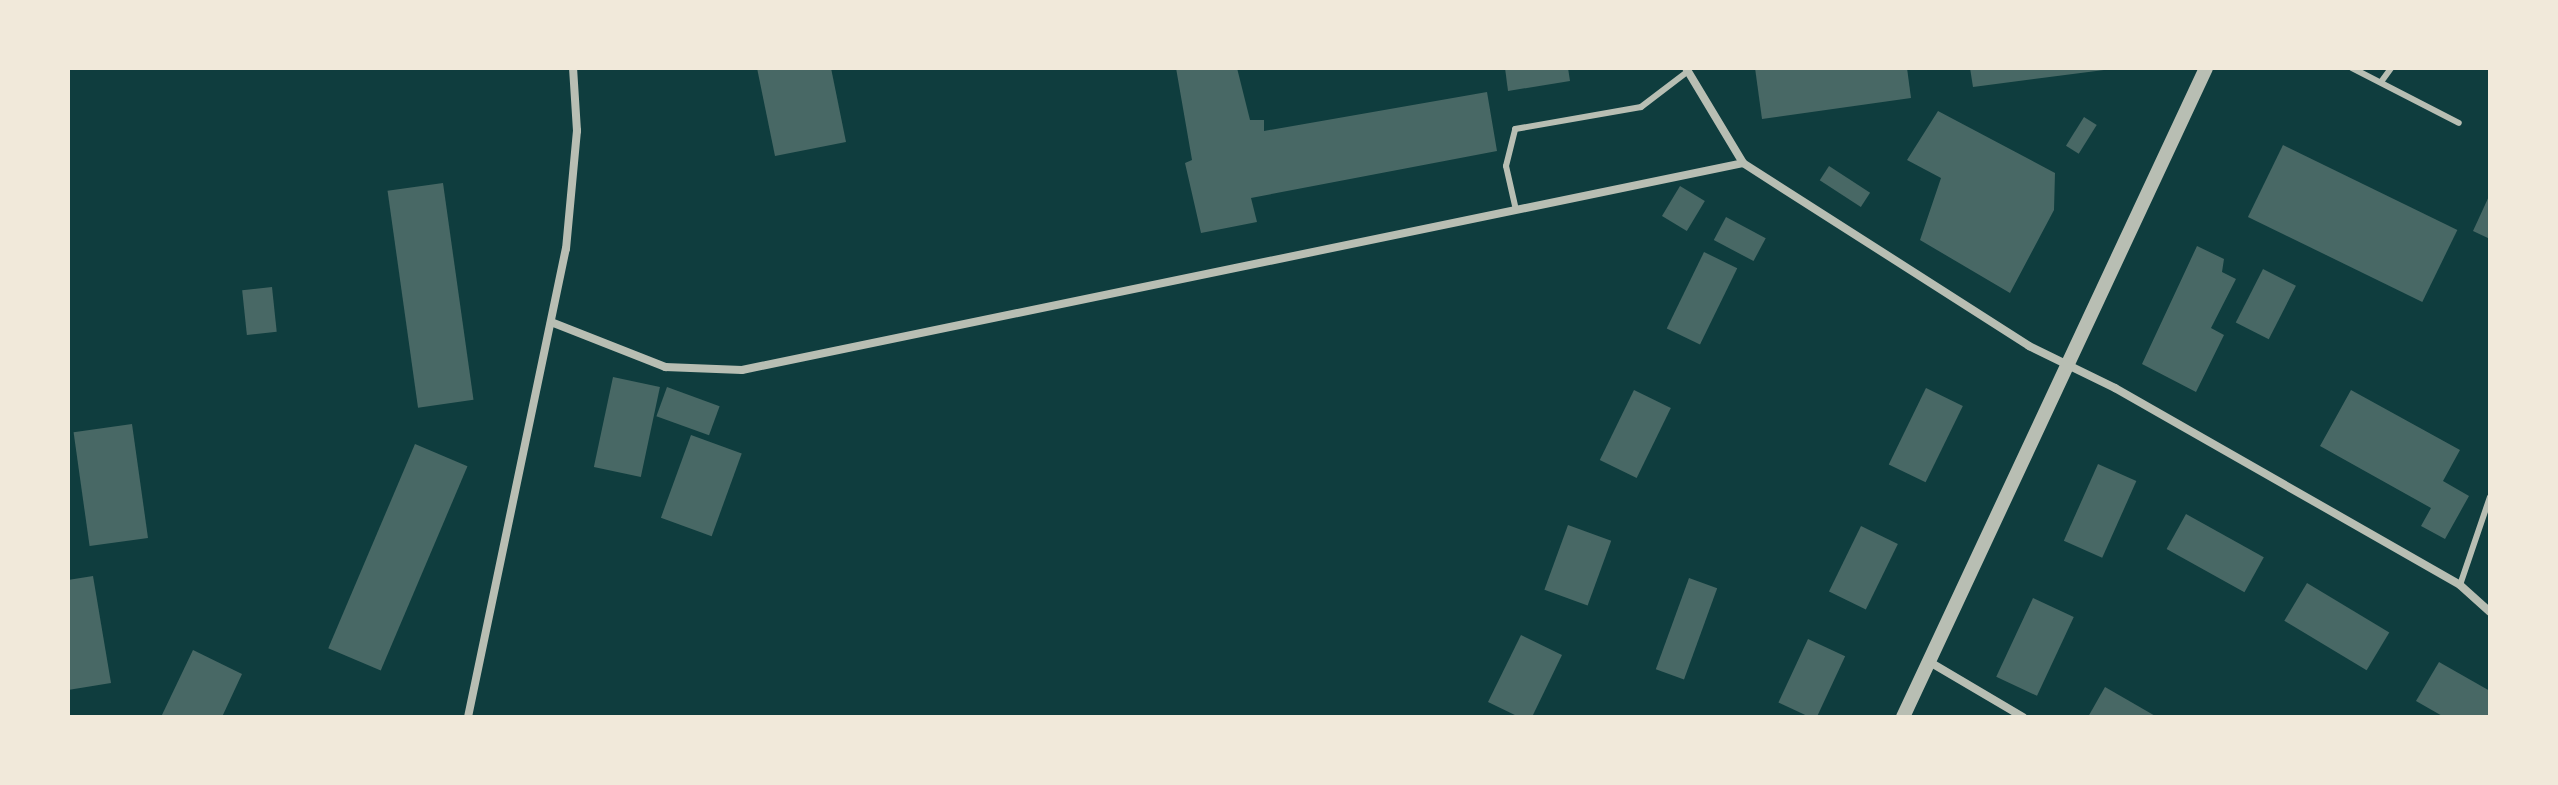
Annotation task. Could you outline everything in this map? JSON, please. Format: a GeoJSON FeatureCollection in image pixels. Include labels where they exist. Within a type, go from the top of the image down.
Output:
{"type":"FeatureCollection","features":[{"type":"Feature","properties":{"kind":"street"},"geometry":{"type":"LineString","coordinates":[[468,717],[551,322],[573,184],[573,68]]}},
{"type":"Feature","properties":{"kind":"street"},"geometry":{"type":"LineString","coordinates":[[1903,717],[2206,68]]}},
{"type":"Feature","properties":{"kind":"street"},"geometry":{"type":"LineString","coordinates":[[1686,70],[1743,163],[2029,346],[2068,364],[2460,585],[2490,612]]}},
{"type":"Feature","properties":{"kind":"street"},"geometry":{"type":"LineString","coordinates":[[551,322],[665,367],[721,373],[1743,163]]}},
{"type":"Feature","properties":{"kind":"street"},"geometry":{"type":"LineString","coordinates":[[1928,661],[2023,717]]}},
{"type":"Feature","properties":{"kind":"lane"},"geometry":{"type":"LineString","coordinates":[[2352,68],[2459,123]]}},
{"type":"Feature","properties":{"kind":"lane"},"geometry":{"type":"LineString","coordinates":[[2381,82],[2391,68]]}},
{"type":"Feature","properties":{"kind":"lane"},"geometry":{"type":"LineString","coordinates":[[1516,210],[1506,166],[1515,129],[1641,107],[1686,70]]}},
{"type":"Feature","properties":{"kind":"lane"},"geometry":{"type":"LineString","coordinates":[[2460,585],[2490,497]]}},
{"type":"Feature","properties":{"kind":"building"},"geometry":{"type":"Polygon","coordinates":[[[757,68],[831,68],[846,142],[775,156],[757,68]]]}},
{"type":"Feature","properties":{"kind":"building"},"geometry":{"type":"Polygon","coordinates":[[[1176,68],[1237,68],[1250,120],[1264,120],[1264,131],[1487,92],[1497,151],[1251,198],[1257,222],[1201,233],[1185,163],[1192,160],[1176,68]]]}},
{"type":"Feature","properties":{"kind":"building"},"geometry":{"type":"Polygon","coordinates":[[[1505,68],[1568,68],[1570,81],[1508,91],[1505,68]]]}},
{"type":"Feature","properties":{"kind":"building"},"geometry":{"type":"Polygon","coordinates":[[[1755,68],[1907,68],[1911,98],[1762,119],[1755,68]]]}},
{"type":"Feature","properties":{"kind":"building"},"geometry":{"type":"Polygon","coordinates":[[[1970,68],[2104,68],[2104,70],[1973,87],[1970,68]]]}},
{"type":"Feature","properties":{"kind":"building"},"geometry":{"type":"Polygon","coordinates":[[[1938,111],[2055,173],[2054,210],[2010,293],[1920,240],[1941,178],[1907,160],[1938,111]]]}},
{"type":"Feature","properties":{"kind":"building"},"geometry":{"type":"Polygon","coordinates":[[[2084,117],[2097,125],[2079,154],[2066,146],[2084,117]]]}},
{"type":"Feature","properties":{"kind":"building"},"geometry":{"type":"Polygon","coordinates":[[[2283,145],[2457,230],[2422,302],[2248,217],[2283,145]]]}},
{"type":"Feature","properties":{"kind":"building"},"geometry":{"type":"Polygon","coordinates":[[[1829,166],[1870,193],[1861,207],[1820,180],[1829,166]]]}},
{"type":"Feature","properties":{"kind":"building"},"geometry":{"type":"Polygon","coordinates":[[[443,183],[473,400],[418,408],[388,191],[443,183]]]}},
{"type":"Feature","properties":{"kind":"building"},"geometry":{"type":"Polygon","coordinates":[[[1680,186],[1705,201],[1687,231],[1662,216],[1680,186]]]}},
{"type":"Feature","properties":{"kind":"building"},"geometry":{"type":"Polygon","coordinates":[[[2490,194],[2490,239],[2473,231],[2490,194]]]}},
{"type":"Feature","properties":{"kind":"building"},"geometry":{"type":"Polygon","coordinates":[[[1726,217],[1766,238],[1754,261],[1714,240],[1726,217]]]}},
{"type":"Feature","properties":{"kind":"building"},"geometry":{"type":"Polygon","coordinates":[[[2197,246],[2224,259],[2222,272],[2236,279],[2211,328],[2224,335],[2196,392],[2142,364],[2197,246]]]}},
{"type":"Feature","properties":{"kind":"building"},"geometry":{"type":"Polygon","coordinates":[[[1704,252],[1737,268],[1700,345],[1667,328],[1704,252]]]}},
{"type":"Feature","properties":{"kind":"building"},"geometry":{"type":"Polygon","coordinates":[[[2263,269],[2296,286],[2269,339],[2236,322],[2263,269]]]}},
{"type":"Feature","properties":{"kind":"building"},"geometry":{"type":"Polygon","coordinates":[[[272,287],[277,332],[247,335],[242,290],[272,287]]]}},
{"type":"Feature","properties":{"kind":"building"},"geometry":{"type":"Polygon","coordinates":[[[613,377],[660,387],[641,477],[594,467],[613,377]]]}},
{"type":"Feature","properties":{"kind":"building"},"geometry":{"type":"Polygon","coordinates":[[[667,387],[720,406],[709,435],[656,416],[667,387]]]}},
{"type":"Feature","properties":{"kind":"building"},"geometry":{"type":"Polygon","coordinates":[[[1926,388],[1963,406],[1926,482],[1889,464],[1926,388]]]}},
{"type":"Feature","properties":{"kind":"building"},"geometry":{"type":"Polygon","coordinates":[[[1634,390],[1671,408],[1637,478],[1600,460],[1634,390]]]}},
{"type":"Feature","properties":{"kind":"building"},"geometry":{"type":"Polygon","coordinates":[[[2351,390],[2460,450],[2443,481],[2469,496],[2445,539],[2421,526],[2431,508],[2320,446],[2351,390]]]}},
{"type":"Feature","properties":{"kind":"building"},"geometry":{"type":"Polygon","coordinates":[[[132,424],[148,538],[90,546],[74,432],[132,424]]]}},
{"type":"Feature","properties":{"kind":"building"},"geometry":{"type":"Polygon","coordinates":[[[691,435],[742,453],[712,536],[661,518],[691,435]]]}},
{"type":"Feature","properties":{"kind":"building"},"geometry":{"type":"Polygon","coordinates":[[[415,444],[467,466],[381,671],[328,648],[415,444]]]}},
{"type":"Feature","properties":{"kind":"building"},"geometry":{"type":"Polygon","coordinates":[[[2098,464],[2136,481],[2102,558],[2064,541],[2098,464]]]}},
{"type":"Feature","properties":{"kind":"building"},"geometry":{"type":"Polygon","coordinates":[[[2186,514],[2264,557],[2244,592],[2167,549],[2186,514]]]}},
{"type":"Feature","properties":{"kind":"building"},"geometry":{"type":"Polygon","coordinates":[[[1568,525],[1611,541],[1588,606],[1544,590],[1568,525]]]}},
{"type":"Feature","properties":{"kind":"building"},"geometry":{"type":"Polygon","coordinates":[[[1861,526],[1898,544],[1866,610],[1829,592],[1861,526]]]}},
{"type":"Feature","properties":{"kind":"building"},"geometry":{"type":"Polygon","coordinates":[[[93,576],[111,683],[68,690],[68,580],[93,576]]]}},
{"type":"Feature","properties":{"kind":"building"},"geometry":{"type":"Polygon","coordinates":[[[1689,578],[1717,588],[1684,679],[1656,669],[1689,578]]]}},
{"type":"Feature","properties":{"kind":"building"},"geometry":{"type":"Polygon","coordinates":[[[2307,583],[2389,632],[2367,670],[2284,621],[2307,583]]]}},
{"type":"Feature","properties":{"kind":"building"},"geometry":{"type":"Polygon","coordinates":[[[2033,598],[2074,617],[2037,696],[1996,677],[2033,598]]]}},
{"type":"Feature","properties":{"kind":"building"},"geometry":{"type":"Polygon","coordinates":[[[1521,635],[1562,655],[1532,717],[1519,717],[1488,702],[1521,635]]]}},
{"type":"Feature","properties":{"kind":"building"},"geometry":{"type":"Polygon","coordinates":[[[1808,639],[1845,656],[1817,717],[1810,717],[1778,702],[1808,639]]]}},
{"type":"Feature","properties":{"kind":"building"},"geometry":{"type":"Polygon","coordinates":[[[193,650],[242,674],[222,717],[161,717],[193,650]]]}},
{"type":"Feature","properties":{"kind":"building"},"geometry":{"type":"Polygon","coordinates":[[[2439,662],[2490,691],[2490,717],[2444,717],[2416,701],[2439,662]]]}},
{"type":"Feature","properties":{"kind":"building"},"geometry":{"type":"Polygon","coordinates":[[[2105,687],[2157,717],[2088,717],[2105,687]]]}}]}
